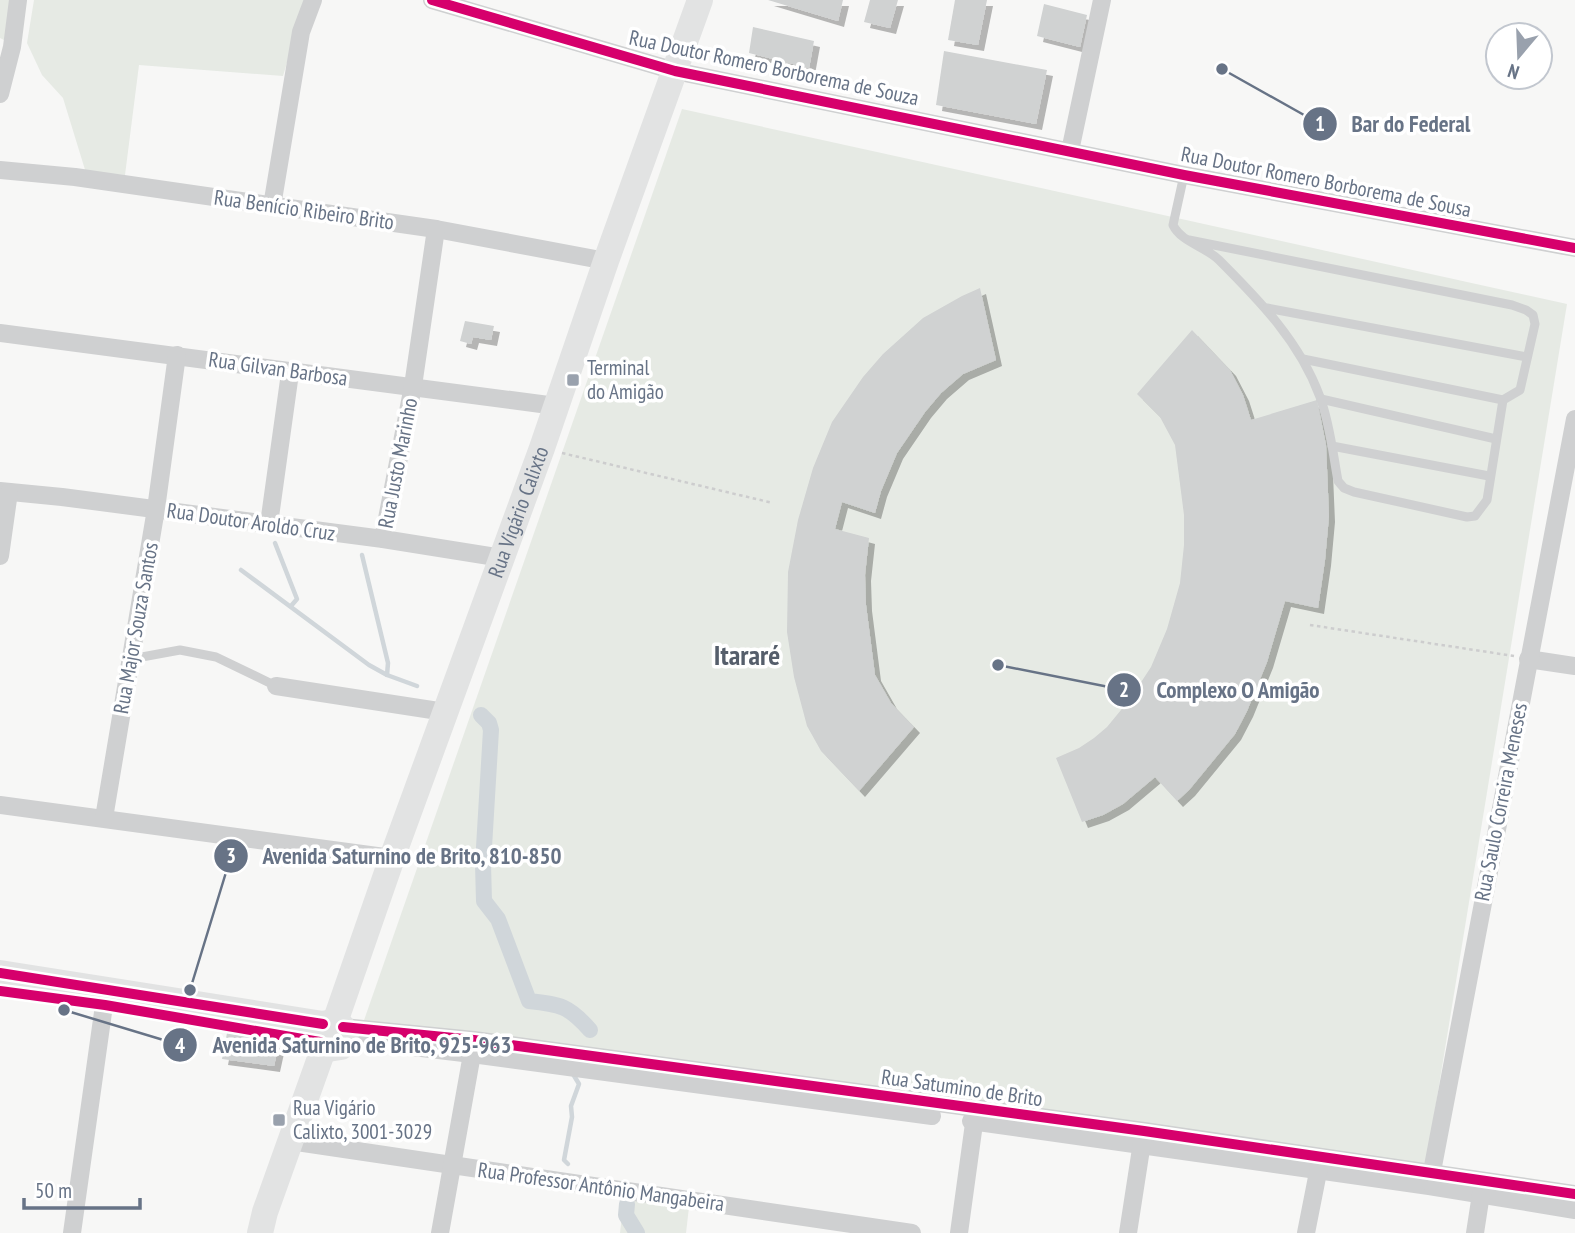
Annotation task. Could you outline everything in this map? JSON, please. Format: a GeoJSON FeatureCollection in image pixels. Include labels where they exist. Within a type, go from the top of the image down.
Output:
{"type":"FeatureCollection","features":[{"type":"Feature","properties":{"kind":"main road","name":"Rua Vigário Calixto"},"geometry":{"type":"LineString","coordinates":[[260,1233],[290,1141],[332,1033],[392,858],[542,448],[700,0]]}},
{"type":"Feature","properties":{"kind":"main road","name":"Rua Satumino de Brito"},"geometry":{"type":"LineString","coordinates":[[0,973],[105,998]]}},
{"type":"Feature","properties":{"kind":"main road","name":"Rua Satumino de Brito"},"geometry":{"type":"LineString","coordinates":[[0,990],[105,998],[332,1033]]}},
{"type":"Feature","properties":{"kind":"street"},"geometry":{"type":"LineString","coordinates":[[0,94],[6,46],[18,0]]}},
{"type":"Feature","properties":{"kind":"street"},"geometry":{"type":"LineString","coordinates":[[272,205],[299,43],[313,0]]}},
{"type":"Feature","properties":{"kind":"street","name":"Rua Doutor Romero Borborema de Souza"},"geometry":{"type":"LineString","coordinates":[[432,0],[675,71],[1070,151]]}},
{"type":"Feature","properties":{"kind":"street"},"geometry":{"type":"LineString","coordinates":[[1070,151],[1102,0]]}},
{"type":"Feature","properties":{"kind":"street","name":"Rua Doutor Romero Borborema de Sousa"},"geometry":{"type":"LineString","coordinates":[[1070,151],[1575,248]]}},
{"type":"Feature","properties":{"kind":"street","name":"Rua Benício Ribeiro Brito"},"geometry":{"type":"LineString","coordinates":[[0,170],[75,177],[436,229],[606,261]]}},
{"type":"Feature","properties":{"kind":"street","name":"Rua Justo Marinho"},"geometry":{"type":"LineString","coordinates":[[383,539],[413,386],[436,229]]}},
{"type":"Feature","properties":{"kind":"street","name":"Rua Gilvan Barbosa"},"geometry":{"type":"LineString","coordinates":[[0,333],[555,406]]}},
{"type":"Feature","properties":{"kind":"street","name":"Rua Major Souza Santos"},"geometry":{"type":"LineString","coordinates":[[104,818],[156,509],[177,355]]}},
{"type":"Feature","properties":{"kind":"street"},"geometry":{"type":"LineString","coordinates":[[269,524],[290,373]]}},
{"type":"Feature","properties":{"kind":"street","name":"Rua Saulo Correira Meneses"},"geometry":{"type":"LineString","coordinates":[[1430,1179],[1575,419]]}},
{"type":"Feature","properties":{"kind":"street"},"geometry":{"type":"LineString","coordinates":[[0,556],[4,492]]}},
{"type":"Feature","properties":{"kind":"street","name":"Rua Doutor Aroldo Cruz"},"geometry":{"type":"LineString","coordinates":[[4,492],[383,539],[502,558]]}},
{"type":"Feature","properties":{"kind":"street"},"geometry":{"type":"LineString","coordinates":[[1528,659],[1575,666]]}},
{"type":"Feature","properties":{"kind":"street"},"geometry":{"type":"LineString","coordinates":[[276,686],[445,712]]}},
{"type":"Feature","properties":{"kind":"street"},"geometry":{"type":"LineString","coordinates":[[0,805],[392,858]]}},
{"type":"Feature","properties":{"kind":"street"},"geometry":{"type":"LineString","coordinates":[[72,1233],[105,998]]}},
{"type":"Feature","properties":{"kind":"street","name":"Rua Satumino de Brito"},"geometry":{"type":"LineString","coordinates":[[332,1033],[473,1047],[1142,1138],[1319,1165],[1575,1194]]}},
{"type":"Feature","properties":{"kind":"street"},"geometry":{"type":"LineString","coordinates":[[440,1233],[473,1047]]}},
{"type":"Feature","properties":{"kind":"street"},"geometry":{"type":"LineString","coordinates":[[959,1233],[975,1115]]}},
{"type":"Feature","properties":{"kind":"street"},"geometry":{"type":"LineString","coordinates":[[1128,1233],[1142,1138]]}},
{"type":"Feature","properties":{"kind":"street","name":"Rua Professor Antônio Mangabeira"},"geometry":{"type":"LineString","coordinates":[[290,1141],[912,1233]]}},
{"type":"Feature","properties":{"kind":"street"},"geometry":{"type":"LineString","coordinates":[[1306,1233],[1319,1165]]}},
{"type":"Feature","properties":{"kind":"street","name":"Rua Satumino de Brito"},"geometry":{"type":"LineString","coordinates":[[1430,1179],[1481,1194],[1575,1210]]}},
{"type":"Feature","properties":{"kind":"street"},"geometry":{"type":"LineString","coordinates":[[1475,1233],[1481,1194]]}},
{"type":"Feature","properties":{"kind":"lane"},"geometry":{"type":"LineString","coordinates":[[1184,175],[1173,225],[1177,232],[1215,256],[1267,308],[1303,359],[1321,399],[1338,481],[1344,488],[1467,517],[1475,516],[1487,500],[1503,400]]}},
{"type":"Feature","properties":{"kind":"lane"},"geometry":{"type":"LineString","coordinates":[[1189,240],[1526,310],[1533,315],[1535,324],[1520,390],[1503,400],[1303,359]]}},
{"type":"Feature","properties":{"kind":"lane"},"geometry":{"type":"LineString","coordinates":[[1267,308],[1527,357]]}},
{"type":"Feature","properties":{"kind":"lane"},"geometry":{"type":"LineString","coordinates":[[1321,399],[1496,439]]}},
{"type":"Feature","properties":{"kind":"lane"},"geometry":{"type":"LineString","coordinates":[[1332,446],[1489,476]]}},
{"type":"Feature","properties":{"kind":"lane"},"geometry":{"type":"LineString","coordinates":[[131,659],[180,650],[216,657],[276,686]]}},
{"type":"Feature","properties":{"kind":"path"},"geometry":{"type":"LineString","coordinates":[[542,448],[773,503]]}},
{"type":"Feature","properties":{"kind":"path"},"geometry":{"type":"LineString","coordinates":[[1310,625],[1528,659]]}},
{"type":"Feature","properties":{"kind":"shaded area"},"geometry":{"type":"Polygon","coordinates":[[[0,0],[13,0],[6,41],[0,38],[0,0]]]}},
{"type":"Feature","properties":{"kind":"shaded area"},"geometry":{"type":"Polygon","coordinates":[[[34,0],[306,0],[283,76],[139,65],[125,175],[86,173],[63,98],[42,75],[27,43],[34,0]]]}},
{"type":"Feature","properties":{"kind":"shaded area"},"geometry":{"type":"Polygon","coordinates":[[[682,109],[1567,304],[1425,1171],[362,1026],[682,109]]]}},
{"type":"Feature","properties":{"kind":"shaded area"},"geometry":{"type":"Polygon","coordinates":[[[624,1198],[689,1207],[686,1233],[620,1233],[624,1198]]]}},
{"type":"Feature","properties":{"kind":"building"},"geometry":{"type":"Polygon","coordinates":[[[768,0],[843,0],[838,21],[768,0]]]}},
{"type":"Feature","properties":{"kind":"building"},"geometry":{"type":"Polygon","coordinates":[[[870,0],[898,0],[890,28],[864,22],[870,0]]]}},
{"type":"Feature","properties":{"kind":"building"},"geometry":{"type":"Polygon","coordinates":[[[955,0],[987,0],[978,45],[948,40],[955,0]]]}},
{"type":"Feature","properties":{"kind":"building"},"geometry":{"type":"Polygon","coordinates":[[[1044,4],[1087,15],[1080,47],[1037,36],[1044,4]]]}},
{"type":"Feature","properties":{"kind":"building"},"geometry":{"type":"Polygon","coordinates":[[[753,27],[814,41],[809,68],[749,53],[753,27]]]}},
{"type":"Feature","properties":{"kind":"building"},"geometry":{"type":"Polygon","coordinates":[[[944,51],[1047,70],[1036,124],[936,105],[944,51]]]}},
{"type":"Feature","properties":{"kind":"building"},"geometry":{"type":"Polygon","coordinates":[[[980,288],[996,360],[963,374],[941,393],[925,412],[897,453],[875,513],[842,502],[835,529],[869,538],[865,575],[866,605],[875,675],[891,703],[914,727],[859,791],[821,751],[807,726],[794,677],[787,632],[788,572],[798,520],[813,468],[832,422],[863,377],[883,354],[923,318],[980,288]]]}},
{"type":"Feature","properties":{"kind":"building"},"geometry":{"type":"Polygon","coordinates":[[[465,321],[494,326],[491,340],[473,337],[471,344],[460,341],[465,321]]]}},
{"type":"Feature","properties":{"kind":"building"},"geometry":{"type":"Polygon","coordinates":[[[1192,330],[1230,370],[1243,395],[1251,420],[1317,400],[1326,445],[1329,516],[1318,608],[1285,601],[1267,662],[1235,734],[1177,801],[1155,777],[1123,804],[1082,822],[1056,758],[1094,738],[1130,699],[1151,667],[1167,629],[1180,583],[1184,515],[1175,445],[1160,417],[1137,394],[1192,330]]]}},
{"type":"Feature","properties":{"kind":"building"},"geometry":{"type":"Polygon","coordinates":[[[227,1033],[279,1043],[274,1066],[222,1059],[227,1033]]]}},
{"type":"Feature","properties":{"kind":"waterway"},"geometry":{"type":"LineString","coordinates":[[275,543],[297,599],[291,606]]}},
{"type":"Feature","properties":{"kind":"waterway"},"geometry":{"type":"LineString","coordinates":[[362,555],[388,663],[387,675]]}},
{"type":"Feature","properties":{"kind":"waterway"},"geometry":{"type":"LineString","coordinates":[[241,570],[369,665],[417,686]]}},
{"type":"Feature","properties":{"kind":"waterway"},"geometry":{"type":"LineString","coordinates":[[481,715],[489,723],[491,730],[483,864],[484,901],[498,919],[529,1001],[549,1003],[570,1011],[590,1030]]}},
{"type":"Feature","properties":{"kind":"waterway"},"geometry":{"type":"LineString","coordinates":[[568,1164],[564,1160],[572,1117],[571,1106],[579,1084],[573,1074]]}},
{"type":"Feature","properties":{"kind":"waterway"},"geometry":{"type":"LineString","coordinates":[[627,1204],[626,1215],[637,1233]]}},
{"type":"Feature","properties":{"kind":"cycle path"},"geometry":{"type":"LineString","coordinates":[[432,0],[675,71],[1184,175],[1575,248]]}},
{"type":"Feature","properties":{"kind":"cycle path"},"geometry":{"type":"LineString","coordinates":[[0,973],[323,1024]]}},
{"type":"Feature","properties":{"kind":"cycle path"},"geometry":{"type":"LineString","coordinates":[[0,991],[105,1005],[320,1042]]}},
{"type":"Feature","properties":{"kind":"cycle path"},"geometry":{"type":"LineString","coordinates":[[343,1027],[474,1040],[1144,1131],[1575,1194]]}},
{"type":"Feature","properties":{"kind":"place","name":"Bar do Federal"},"geometry":{"type":"Point","coordinates":[1222,69]}},
{"type":"Feature","properties":{"kind":"place","name":"Terminal do Amigão"},"geometry":{"type":"Point","coordinates":[573,380]}},
{"type":"Feature","properties":{"kind":"place","name":"Complexo O Amigão"},"geometry":{"type":"Point","coordinates":[998,665]}},
{"type":"Feature","properties":{"kind":"place","name":"Avenida Saturnino de Brito, 810-850"},"geometry":{"type":"Point","coordinates":[190,990]}},
{"type":"Feature","properties":{"kind":"place","name":"Avenida Saturnino de Brito, 925-963"},"geometry":{"type":"Point","coordinates":[64,1010]}},
{"type":"Feature","properties":{"kind":"place","name":"Rua Vigário Calixto, 3001-3029"},"geometry":{"type":"Point","coordinates":[279,1120]}},
{"type":"Feature","properties":{"kind":"district","name":"Itararé"},"geometry":{"type":"Point","coordinates":[747,655]}}]}
